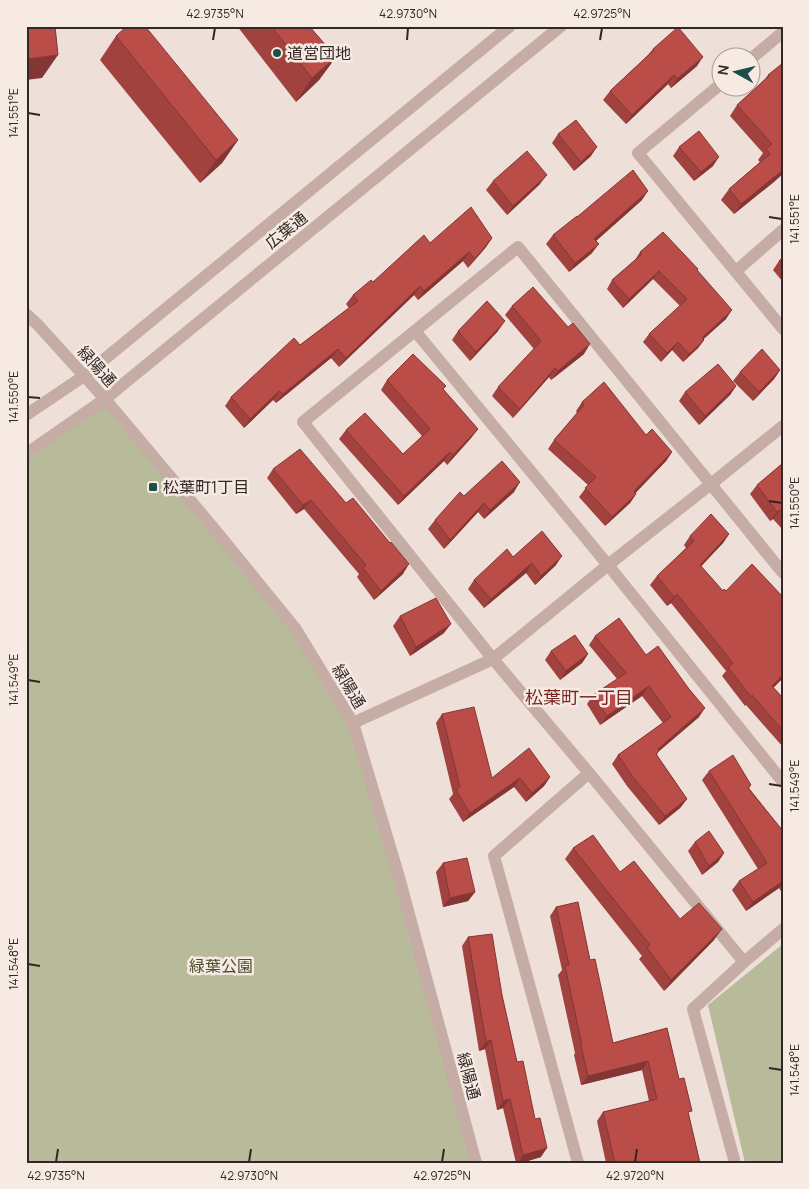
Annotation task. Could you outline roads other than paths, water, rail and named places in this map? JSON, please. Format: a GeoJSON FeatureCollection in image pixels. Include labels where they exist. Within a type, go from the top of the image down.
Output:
{"type":"FeatureCollection","features":[{"type":"Feature","properties":{"kind":"street","name":"広葉通"},"geometry":{"type":"LineString","coordinates":[[26,415],[84,376],[510,26]]}},
{"type":"Feature","properties":{"kind":"street","name":"広葉通"},"geometry":{"type":"LineString","coordinates":[[26,454],[105,399],[561,26]]}},
{"type":"Feature","properties":{"kind":"street"},"geometry":{"type":"LineString","coordinates":[[762,50],[783,32]]}},
{"type":"Feature","properties":{"kind":"street"},"geometry":{"type":"LineString","coordinates":[[712,91],[638,153],[783,329]]}},
{"type":"Feature","properties":{"kind":"street"},"geometry":{"type":"LineString","coordinates":[[736,271],[783,230]]}},
{"type":"Feature","properties":{"kind":"street"},"geometry":{"type":"LineString","coordinates":[[744,962],[493,659],[303,422],[518,247],[783,573]]}},
{"type":"Feature","properties":{"kind":"street","name":"緑陽通"},"geometry":{"type":"LineString","coordinates":[[26,314],[105,399],[216,530],[295,628],[353,724],[399,877],[476,1163]]}},
{"type":"Feature","properties":{"kind":"street"},"geometry":{"type":"LineString","coordinates":[[415,331],[608,565],[783,782]]}},
{"type":"Feature","properties":{"kind":"street"},"geometry":{"type":"LineString","coordinates":[[353,724],[493,659],[783,426]]}},
{"type":"Feature","properties":{"kind":"street"},"geometry":{"type":"LineString","coordinates":[[578,1163],[494,856],[589,773]]}},
{"type":"Feature","properties":{"kind":"street"},"geometry":{"type":"LineString","coordinates":[[735,1163],[693,1009],[783,929]]}},
{"type":"Feature","properties":{"kind":"place","name":"道営団地"},"geometry":{"type":"Point","coordinates":[277,53]}},
{"type":"Feature","properties":{"kind":"place","name":"松葉町1丁目"},"geometry":{"type":"Point","coordinates":[153,487]}},
{"type":"Feature","properties":{"kind":"district","name":"松葉町一丁目"},"geometry":{"type":"Point","coordinates":[579,698]}},
{"type":"Feature","properties":{"kind":"park label","name":"緑葉公園"},"geometry":{"type":"Point","coordinates":[221,966]}}]}
